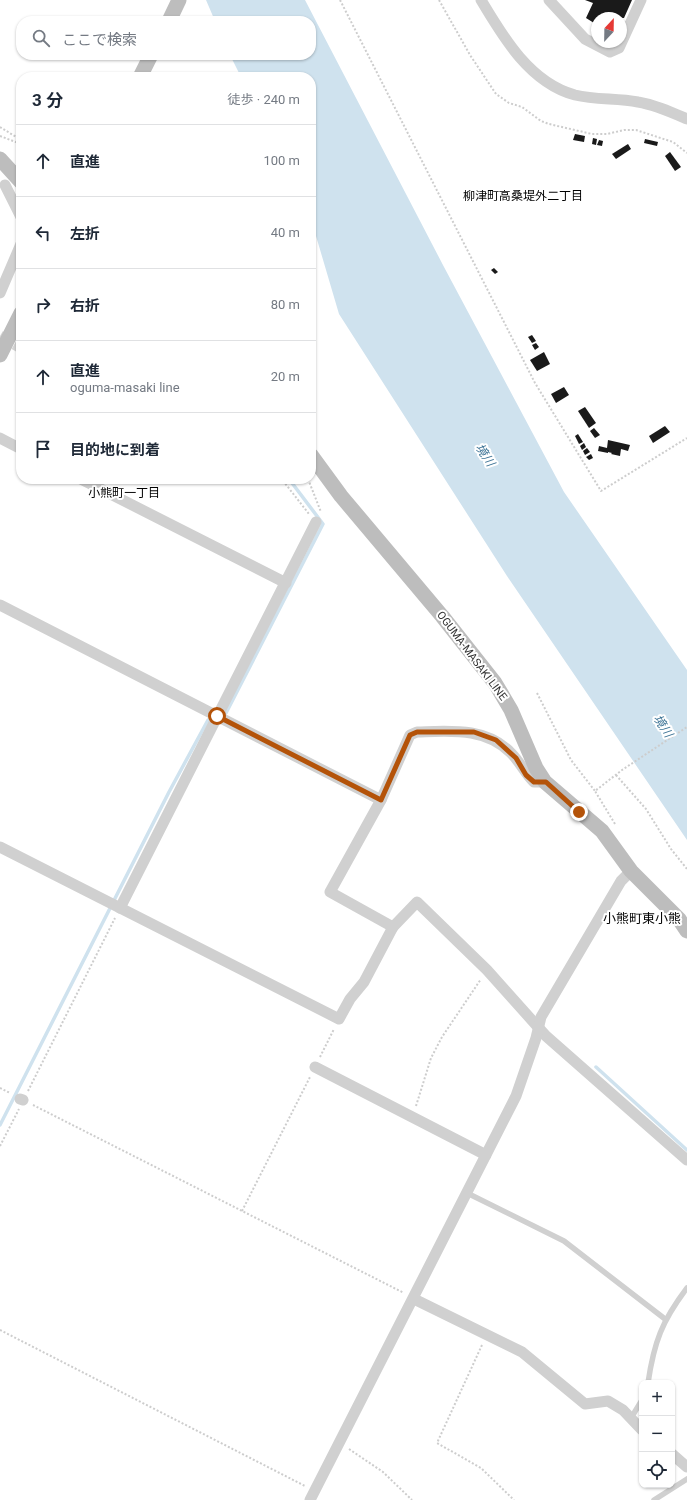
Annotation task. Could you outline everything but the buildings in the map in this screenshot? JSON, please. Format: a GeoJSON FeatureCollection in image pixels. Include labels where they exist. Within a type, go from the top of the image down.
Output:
{"type":"FeatureCollection","features":[{"type":"Feature","properties":{"kind":"main road"},"geometry":{"type":"LineString","coordinates":[[171,16],[179,0]]}},
{"type":"Feature","properties":{"kind":"main road"},"geometry":{"type":"LineString","coordinates":[[142,72],[148,60]]}},
{"type":"Feature","properties":{"kind":"main road"},"geometry":{"type":"LineString","coordinates":[[0,159],[16,177]]}},
{"type":"Feature","properties":{"kind":"main road"},"geometry":{"type":"LineString","coordinates":[[0,355],[16,323]]}},
{"type":"Feature","properties":{"kind":"main road","name":"OGUMA-MASAKI LINE"},"geometry":{"type":"LineString","coordinates":[[316,462],[341,496],[442,616],[495,683],[511,710],[536,768],[546,782],[602,831],[631,871],[679,919],[687,931]]}},
{"type":"Feature","properties":{"kind":"street"},"geometry":{"type":"LineString","coordinates":[[481,0],[500,33],[526,63],[549,84],[574,94],[603,99],[637,101],[658,106],[687,119]]}},
{"type":"Feature","properties":{"kind":"street"},"geometry":{"type":"LineString","coordinates":[[549,0],[584,39],[610,52],[620,48],[641,0]]}},
{"type":"Feature","properties":{"kind":"street"},"geometry":{"type":"LineString","coordinates":[[2,184],[16,208]]}},
{"type":"Feature","properties":{"kind":"street"},"geometry":{"type":"LineString","coordinates":[[0,293],[16,256]]}},
{"type":"Feature","properties":{"kind":"street"},"geometry":{"type":"LineString","coordinates":[[0,438],[16,446]]}},
{"type":"Feature","properties":{"kind":"street"},"geometry":{"type":"LineString","coordinates":[[91,484],[286,583]]}},
{"type":"Feature","properties":{"kind":"street"},"geometry":{"type":"LineString","coordinates":[[120,908],[316,522]]}},
{"type":"Feature","properties":{"kind":"street"},"geometry":{"type":"LineString","coordinates":[[0,605],[381,800]]}},
{"type":"Feature","properties":{"kind":"street"},"geometry":{"type":"LineString","coordinates":[[393,927],[330,892],[381,800],[410,735],[417,732],[474,732],[496,740],[516,758],[526,775],[534,782],[546,782]]}},
{"type":"Feature","properties":{"kind":"street"},"geometry":{"type":"LineString","coordinates":[[0,847],[339,1019],[350,999],[364,982],[393,927],[417,902],[487,970],[546,1036],[687,1160]]}},
{"type":"Feature","properties":{"kind":"street"},"geometry":{"type":"LineString","coordinates":[[313,1495],[516,1096],[536,1038],[541,1017],[621,881],[631,871]]}},
{"type":"Feature","properties":{"kind":"street"},"geometry":{"type":"LineString","coordinates":[[316,1067],[486,1155]]}},
{"type":"Feature","properties":{"kind":"street"},"geometry":{"type":"LineString","coordinates":[[414,1298],[522,1352],[585,1404],[608,1401],[623,1410],[639,1427]]}},
{"type":"Feature","properties":{"kind":"street"},"geometry":{"type":"LineString","coordinates":[[675,1457],[687,1467]]}},
{"type":"Feature","properties":{"kind":"lane"},"geometry":{"type":"LineString","coordinates":[[467,1193],[564,1241],[665,1319]]}},
{"type":"Feature","properties":{"kind":"lane"},"geometry":{"type":"LineString","coordinates":[[648,1380],[653,1351],[665,1319],[687,1288]]}},
{"type":"Feature","properties":{"kind":"lane"},"geometry":{"type":"LineString","coordinates":[[631,1418],[639,1405]]}},
{"type":"Feature","properties":{"kind":"lane"},"geometry":{"type":"LineString","coordinates":[[654,1500],[687,1479]]}},
{"type":"Feature","properties":{"kind":"path"},"geometry":{"type":"LineString","coordinates":[[340,0],[535,383],[601,491],[687,438]]}},
{"type":"Feature","properties":{"kind":"path"},"geometry":{"type":"LineString","coordinates":[[439,0],[470,55],[496,94],[509,103],[522,107],[549,124],[592,134],[607,134],[624,130],[636,130],[673,142],[687,153]]}},
{"type":"Feature","properties":{"kind":"path"},"geometry":{"type":"LineString","coordinates":[[0,127],[16,137]]}},
{"type":"Feature","properties":{"kind":"path"},"geometry":{"type":"LineString","coordinates":[[0,136],[16,142]]}},
{"type":"Feature","properties":{"kind":"path"},"geometry":{"type":"LineString","coordinates":[[286,484],[316,522]]}},
{"type":"Feature","properties":{"kind":"path"},"geometry":{"type":"LineString","coordinates":[[310,484],[321,512]]}},
{"type":"Feature","properties":{"kind":"path"},"geometry":{"type":"LineString","coordinates":[[538,693],[571,760],[595,791],[618,830]]}},
{"type":"Feature","properties":{"kind":"path"},"geometry":{"type":"LineString","coordinates":[[595,791],[622,770],[687,727]]}},
{"type":"Feature","properties":{"kind":"path"},"geometry":{"type":"LineString","coordinates":[[616,775],[646,810],[672,849],[687,868]]}},
{"type":"Feature","properties":{"kind":"path"},"geometry":{"type":"LineString","coordinates":[[0,1146],[22,1099],[120,908]]}},
{"type":"Feature","properties":{"kind":"path"},"geometry":{"type":"LineString","coordinates":[[413,1117],[431,1058],[442,1037],[487,970]]}},
{"type":"Feature","properties":{"kind":"path"},"geometry":{"type":"LineString","coordinates":[[242,1211],[339,1019]]}},
{"type":"Feature","properties":{"kind":"path"},"geometry":{"type":"LineString","coordinates":[[22,1099],[414,1298]]}},
{"type":"Feature","properties":{"kind":"path"},"geometry":{"type":"LineString","coordinates":[[0,1330],[313,1495]]}},
{"type":"Feature","properties":{"kind":"path"},"geometry":{"type":"LineString","coordinates":[[487,1335],[437,1443],[481,1468],[514,1500]]}},
{"type":"Feature","properties":{"kind":"path"},"geometry":{"type":"LineString","coordinates":[[340,1443],[383,1472],[412,1500]]}},
{"type":"Feature","properties":{"kind":"water"},"geometry":{"type":"Polygon","coordinates":[[[206,0],[305,0],[313,16],[213,16],[206,0]]]}},
{"type":"Feature","properties":{"kind":"water","name":"境川"},"geometry":{"type":"Polygon","coordinates":[[[316,21],[444,267],[564,492],[687,670],[687,840],[507,576],[339,314],[316,236],[316,72],[238,72],[232,60],[316,60],[316,21]]]}},
{"type":"Feature","properties":{"kind":"waterway"},"geometry":{"type":"LineString","coordinates":[[226,713],[323,524],[293,484]]}},
{"type":"Feature","properties":{"kind":"waterway"},"geometry":{"type":"LineString","coordinates":[[0,1125],[169,792],[208,720]]}},
{"type":"Feature","properties":{"kind":"waterway"},"geometry":{"type":"LineString","coordinates":[[596,1067],[687,1150]]}},
{"type":"Feature","properties":{"kind":"tunnel"},"geometry":{"type":"LineString","coordinates":[[0,336],[16,345]]}},
{"type":"Feature","properties":{"kind":"district","name":"柳津町高桑堤外二丁目"},"geometry":{"type":"Point","coordinates":[523,196]}},
{"type":"Feature","properties":{"kind":"district","name":"小熊町一丁目"},"geometry":{"type":"Point","coordinates":[124,493]}},
{"type":"Feature","properties":{"kind":"district","name":"小熊町東小熊"},"geometry":{"type":"Point","coordinates":[642,918]}},
{"type":"Feature","properties":{"kind":"route"},"geometry":{"type":"LineString","coordinates":[[217,716],[381,800],[410,735],[417,732],[474,732],[496,740],[510,751],[526,775],[534,782],[546,782],[579,812]]}}]}
